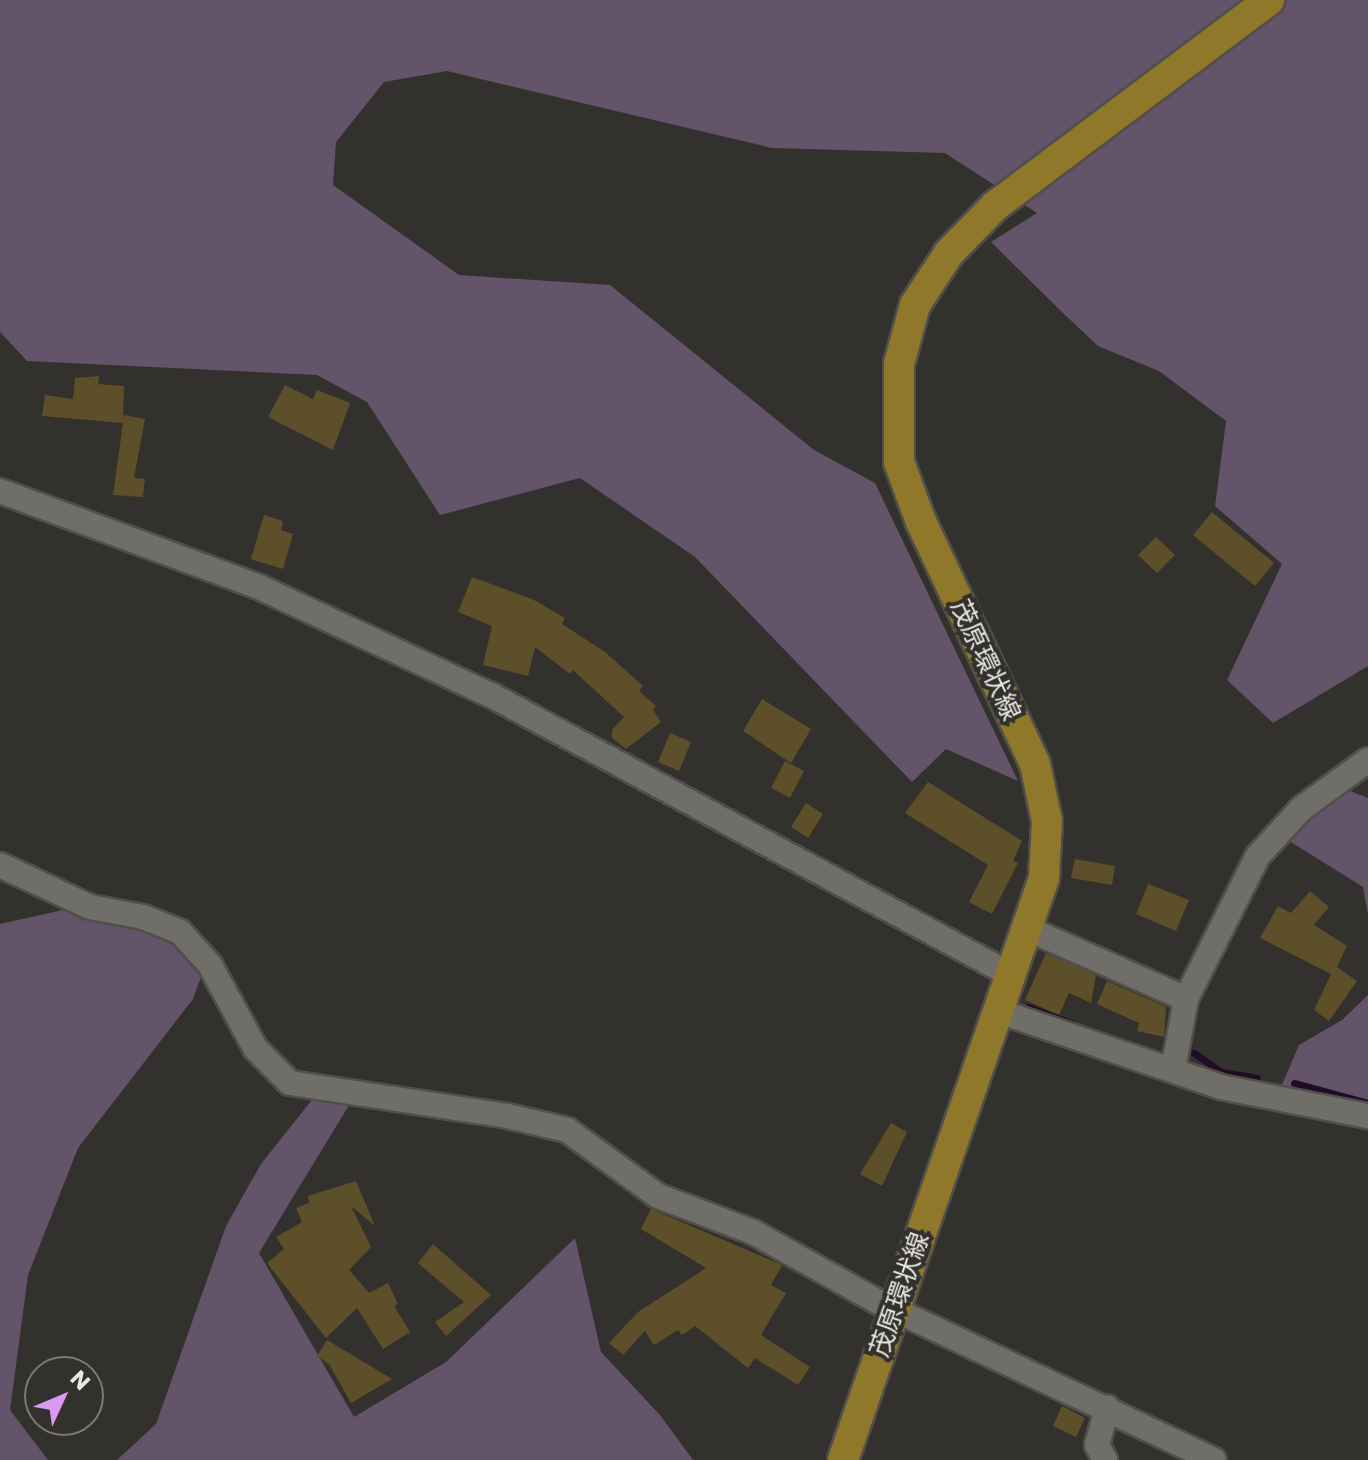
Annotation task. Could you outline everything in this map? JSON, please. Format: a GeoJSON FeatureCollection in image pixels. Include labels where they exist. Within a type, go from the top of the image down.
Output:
{"type":"FeatureCollection","features":[{"type":"Feature","properties":{"kind":"main road","name":"茂原環状線"},"geometry":{"type":"LineString","coordinates":[[843,1460],[1001,1012],[1044,878],[1047,821],[1035,764],[921,522],[899,462],[896,399],[906,337],[915,305],[931,278],[995,206],[1269,0]]}},
{"type":"Feature","properties":{"kind":"street"},"geometry":{"type":"LineString","coordinates":[[0,491],[259,587],[491,695],[1013,976]]}},
{"type":"Feature","properties":{"kind":"street"},"geometry":{"type":"LineString","coordinates":[[1173,1070],[1186,999],[1257,857],[1301,809],[1368,760]]}},
{"type":"Feature","properties":{"kind":"street"},"geometry":{"type":"LineString","coordinates":[[0,865],[90,907],[143,917],[180,932],[210,965],[255,1048],[290,1083],[507,1116],[567,1130],[658,1196],[753,1232],[878,1302],[895,1306],[1214,1460]]}},
{"type":"Feature","properties":{"kind":"street"},"geometry":{"type":"LineString","coordinates":[[1028,929],[1186,999]]}},
{"type":"Feature","properties":{"kind":"street"},"geometry":{"type":"LineString","coordinates":[[1001,1012],[1221,1087],[1368,1116]]}},
{"type":"Feature","properties":{"kind":"street"},"geometry":{"type":"LineString","coordinates":[[1105,1460],[1097,1445],[1107,1407]]}},
{"type":"Feature","properties":{"kind":"shaded area"},"geometry":{"type":"Polygon","coordinates":[[[0,0],[1368,0],[1368,666],[1273,723],[1227,680],[1282,564],[1215,506],[1226,421],[1159,371],[1098,346],[1065,315],[991,242],[1037,213],[945,153],[772,148],[447,71],[384,82],[336,142],[333,185],[459,275],[610,285],[814,450],[875,483],[1018,781],[946,749],[912,782],[695,557],[580,478],[440,515],[367,402],[317,375],[27,361],[0,332],[0,0]]]}},
{"type":"Feature","properties":{"kind":"shaded area"},"geometry":{"type":"Polygon","coordinates":[[[1340,787],[1368,798],[1368,915],[1363,887],[1286,839],[1340,787]]]}},
{"type":"Feature","properties":{"kind":"shaded area"},"geometry":{"type":"Polygon","coordinates":[[[72,908],[176,937],[205,966],[193,999],[78,1148],[28,1275],[10,1410],[24,1428],[24,1436],[30,1436],[48,1460],[0,1460],[0,924],[72,908]]]}},
{"type":"Feature","properties":{"kind":"shaded area"},"geometry":{"type":"Polygon","coordinates":[[[1368,995],[1368,1109],[1281,1087],[1299,1045],[1342,1020],[1368,995]]]}},
{"type":"Feature","properties":{"kind":"shaded area"},"geometry":{"type":"Polygon","coordinates":[[[315,1096],[351,1102],[259,1253],[354,1417],[446,1362],[575,1238],[601,1352],[660,1415],[693,1460],[117,1460],[156,1424],[226,1226],[261,1164],[315,1096]]]}},
{"type":"Feature","properties":{"kind":"building"},"geometry":{"type":"Polygon","coordinates":[[[99,376],[98,384],[124,386],[123,422],[124,415],[145,419],[134,478],[145,479],[143,497],[113,495],[123,423],[42,416],[45,395],[73,399],[75,378],[99,376]]]}},
{"type":"Feature","properties":{"kind":"building"},"geometry":{"type":"Polygon","coordinates":[[[285,385],[313,399],[317,390],[350,403],[333,450],[268,417],[285,385]]]}},
{"type":"Feature","properties":{"kind":"building"},"geometry":{"type":"Polygon","coordinates":[[[1212,512],[1274,563],[1255,586],[1193,535],[1212,512]]]}},
{"type":"Feature","properties":{"kind":"building"},"geometry":{"type":"Polygon","coordinates":[[[264,515],[283,521],[281,530],[293,534],[283,569],[251,559],[264,515]]]}},
{"type":"Feature","properties":{"kind":"building"},"geometry":{"type":"Polygon","coordinates":[[[1156,537],[1175,555],[1157,573],[1138,555],[1156,537]]]}},
{"type":"Feature","properties":{"kind":"building"},"geometry":{"type":"Polygon","coordinates":[[[472,577],[534,600],[565,618],[562,624],[605,652],[643,686],[639,691],[656,706],[653,710],[661,722],[626,749],[612,738],[612,730],[624,717],[573,670],[570,674],[535,647],[528,676],[483,665],[492,626],[458,612],[472,577]]]}},
{"type":"Feature","properties":{"kind":"building"},"geometry":{"type":"Polygon","coordinates":[[[762,699],[811,729],[791,763],[743,731],[762,699]]]}},
{"type":"Feature","properties":{"kind":"building"},"geometry":{"type":"Polygon","coordinates":[[[670,733],[691,742],[679,771],[658,762],[670,733]]]}},
{"type":"Feature","properties":{"kind":"building"},"geometry":{"type":"Polygon","coordinates":[[[785,761],[804,771],[790,798],[771,788],[785,761]]]}},
{"type":"Feature","properties":{"kind":"building"},"geometry":{"type":"Polygon","coordinates":[[[928,782],[1022,841],[1013,861],[1018,863],[992,914],[969,902],[988,865],[905,813],[928,782]]]}},
{"type":"Feature","properties":{"kind":"building"},"geometry":{"type":"Polygon","coordinates":[[[806,803],[823,814],[808,838],[791,827],[806,803]]]}},
{"type":"Feature","properties":{"kind":"building"},"geometry":{"type":"Polygon","coordinates":[[[1075,859],[1115,866],[1112,885],[1071,878],[1075,859]]]}},
{"type":"Feature","properties":{"kind":"building"},"geometry":{"type":"Polygon","coordinates":[[[1148,884],[1189,900],[1176,931],[1136,914],[1148,884]]]}},
{"type":"Feature","properties":{"kind":"building"},"geometry":{"type":"Polygon","coordinates":[[[1310,891],[1329,907],[1314,925],[1347,946],[1337,967],[1357,981],[1329,1021],[1314,1010],[1331,974],[1260,938],[1278,906],[1291,913],[1310,891]]]}},
{"type":"Feature","properties":{"kind":"building"},"geometry":{"type":"Polygon","coordinates":[[[1046,953],[1096,975],[1091,1003],[1069,993],[1059,1015],[1025,1000],[1046,953]]]}},
{"type":"Feature","properties":{"kind":"building"},"geometry":{"type":"Polygon","coordinates":[[[1107,981],[1166,1007],[1164,1037],[1137,1031],[1139,1023],[1097,1004],[1107,981]]]}},
{"type":"Feature","properties":{"kind":"building"},"geometry":{"type":"Polygon","coordinates":[[[891,1123],[907,1132],[882,1186],[860,1174],[891,1123]]]}},
{"type":"Feature","properties":{"kind":"building"},"geometry":{"type":"Polygon","coordinates":[[[356,1181],[375,1226],[351,1206],[371,1247],[349,1270],[369,1293],[388,1283],[398,1304],[394,1306],[410,1332],[383,1349],[357,1308],[326,1338],[267,1263],[284,1249],[276,1237],[302,1222],[296,1208],[309,1203],[308,1196],[356,1181]]]}},
{"type":"Feature","properties":{"kind":"building"},"geometry":{"type":"Polygon","coordinates":[[[651,1209],[782,1265],[771,1285],[786,1293],[761,1335],[810,1367],[798,1385],[755,1358],[748,1368],[695,1326],[682,1335],[678,1330],[654,1345],[645,1331],[623,1355],[609,1343],[638,1312],[706,1268],[641,1229],[651,1209]]]}},
{"type":"Feature","properties":{"kind":"building"},"geometry":{"type":"Polygon","coordinates":[[[433,1244],[491,1295],[446,1336],[435,1322],[464,1302],[418,1263],[433,1244]]]}},
{"type":"Feature","properties":{"kind":"building"},"geometry":{"type":"Polygon","coordinates":[[[327,1340],[392,1379],[351,1403],[329,1364],[317,1356],[327,1340]]]}},
{"type":"Feature","properties":{"kind":"building"},"geometry":{"type":"Polygon","coordinates":[[[1062,1406],[1085,1418],[1076,1437],[1053,1426],[1062,1406]]]}},
{"type":"Feature","properties":{"kind":"waterway"},"geometry":{"type":"LineString","coordinates":[[1028,1007],[1071,1023]]}},
{"type":"Feature","properties":{"kind":"waterway"},"geometry":{"type":"LineString","coordinates":[[1194,1053],[1221,1072],[1257,1078]]}},
{"type":"Feature","properties":{"kind":"waterway"},"geometry":{"type":"LineString","coordinates":[[1294,1083],[1368,1103]]}}]}
